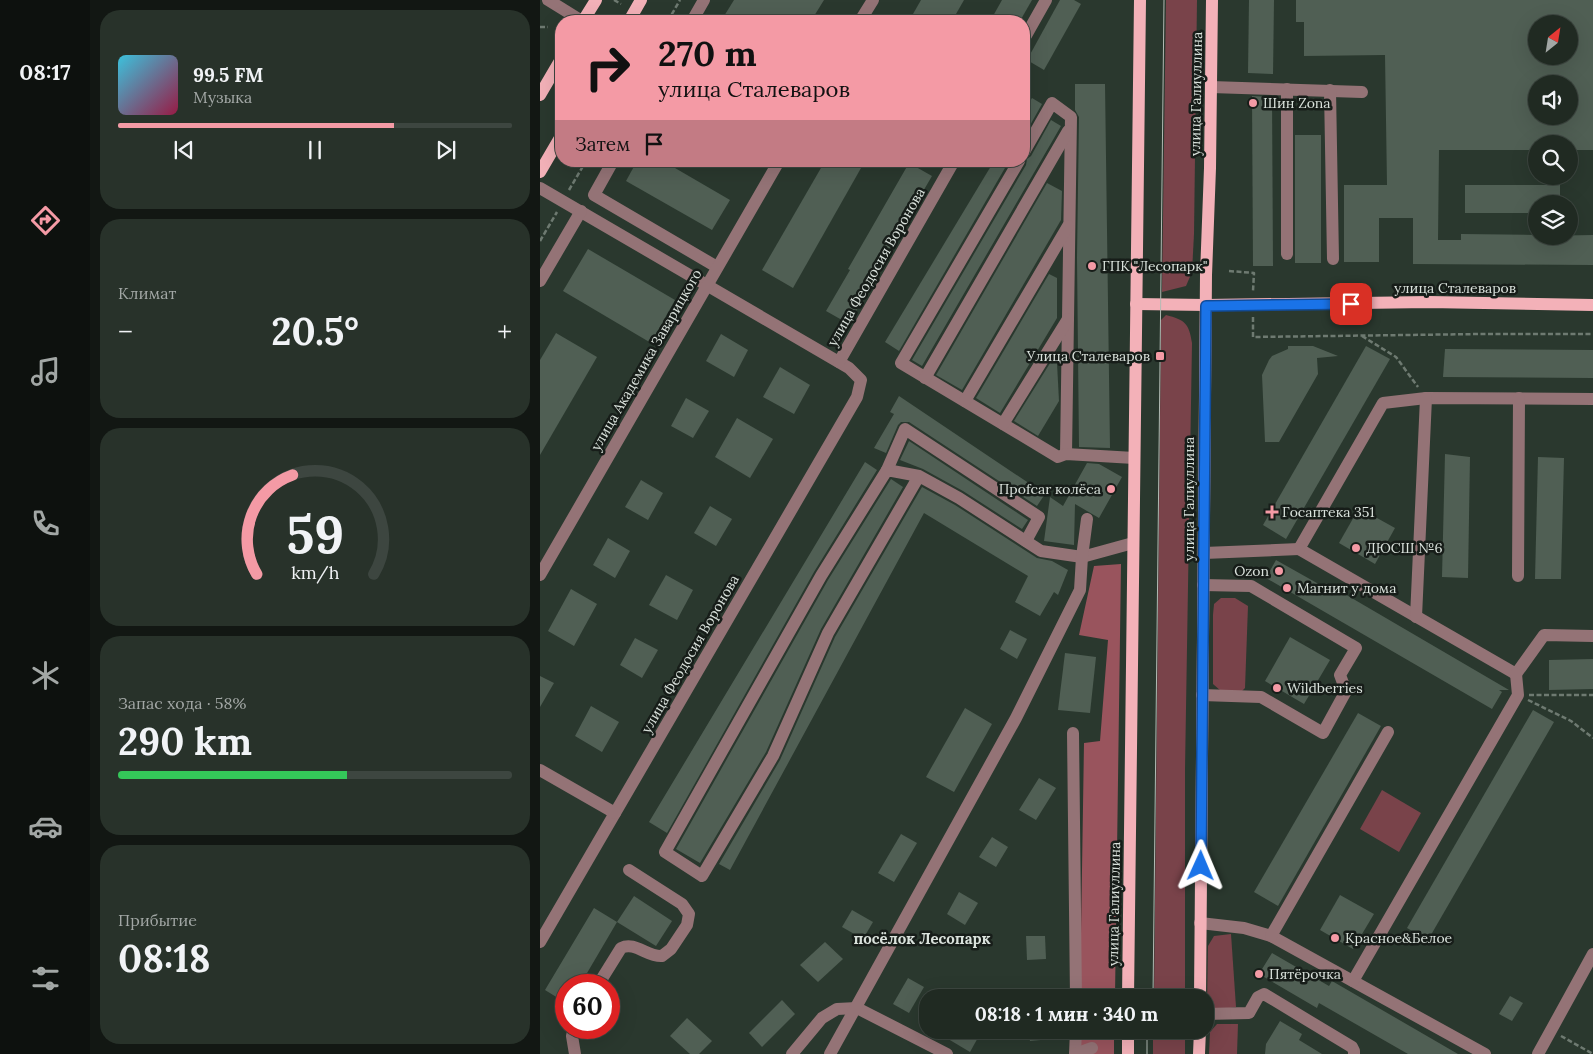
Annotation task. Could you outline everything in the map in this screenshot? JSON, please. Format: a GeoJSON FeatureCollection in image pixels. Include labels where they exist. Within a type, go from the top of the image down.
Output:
{"type":"FeatureCollection","features":[{"type":"Feature","properties":{"kind":"main road"},"geometry":{"type":"LineString","coordinates":[[587,15],[596,0]]}},
{"type":"Feature","properties":{"kind":"main road"},"geometry":{"type":"LineString","coordinates":[[632,15],[641,0]]}},
{"type":"Feature","properties":{"kind":"main road","name":"улица Галиуллина"},"geometry":{"type":"LineString","coordinates":[[1128,989],[1140,0]]}},
{"type":"Feature","properties":{"kind":"main road","name":"улица Галиуллина"},"geometry":{"type":"LineString","coordinates":[[1200,989],[1206,306],[1212,0]]}},
{"type":"Feature","properties":{"kind":"main road"},"geometry":{"type":"LineString","coordinates":[[540,95],[555,69]]}},
{"type":"Feature","properties":{"kind":"main road"},"geometry":{"type":"LineString","coordinates":[[540,172],[555,146]]}},
{"type":"Feature","properties":{"kind":"main road","name":"улица Сталеваров"},"geometry":{"type":"LineString","coordinates":[[1136,304],[1206,306],[1429,302],[1593,306]]}},
{"type":"Feature","properties":{"kind":"main road"},"geometry":{"type":"LineString","coordinates":[[1128,1039],[1128,1054]]}},
{"type":"Feature","properties":{"kind":"main road"},"geometry":{"type":"LineString","coordinates":[[1199,1054],[1200,1039]]}},
{"type":"Feature","properties":{"kind":"street"},"geometry":{"type":"LineString","coordinates":[[548,0],[573,15]]}},
{"type":"Feature","properties":{"kind":"street"},"geometry":{"type":"LineString","coordinates":[[695,15],[704,0]]}},
{"type":"Feature","properties":{"kind":"street"},"geometry":{"type":"LineString","coordinates":[[864,15],[873,0]]}},
{"type":"Feature","properties":{"kind":"street"},"geometry":{"type":"LineString","coordinates":[[1030,28],[1046,0]]}},
{"type":"Feature","properties":{"kind":"street"},"geometry":{"type":"LineString","coordinates":[[1211,87],[1362,92]]}},
{"type":"Feature","properties":{"kind":"street"},"geometry":{"type":"LineString","coordinates":[[1287,89],[1287,254]]}},
{"type":"Feature","properties":{"kind":"street"},"geometry":{"type":"LineString","coordinates":[[1330,90],[1334,259]]}},
{"type":"Feature","properties":{"kind":"street"},"geometry":{"type":"LineString","coordinates":[[1030,142],[1052,104],[1070,117],[1066,454]]}},
{"type":"Feature","properties":{"kind":"street"},"geometry":{"type":"LineString","coordinates":[[925,378],[1070,128]]}},
{"type":"Feature","properties":{"kind":"street"},"geometry":{"type":"LineString","coordinates":[[609,167],[594,195],[717,266]]}},
{"type":"Feature","properties":{"kind":"street","name":"улица Академика Заварицкого"},"geometry":{"type":"LineString","coordinates":[[540,575],[775,167]]}},
{"type":"Feature","properties":{"kind":"street","name":"улица Феодосия Воронова"},"geometry":{"type":"LineString","coordinates":[[540,942],[857,397],[862,380],[839,362],[951,167]]}},
{"type":"Feature","properties":{"kind":"street"},"geometry":{"type":"LineString","coordinates":[[1015,167],[900,363],[1058,457],[1066,454],[1134,458]]}},
{"type":"Feature","properties":{"kind":"street"},"geometry":{"type":"LineString","coordinates":[[540,188],[839,362]]}},
{"type":"Feature","properties":{"kind":"street"},"geometry":{"type":"LineString","coordinates":[[540,281],[581,211]]}},
{"type":"Feature","properties":{"kind":"street"},"geometry":{"type":"LineString","coordinates":[[965,401],[1069,224]]}},
{"type":"Feature","properties":{"kind":"street"},"geometry":{"type":"LineString","coordinates":[[1003,424],[1068,318]]}},
{"type":"Feature","properties":{"kind":"street"},"geometry":{"type":"LineString","coordinates":[[1299,548],[1383,403],[1426,398],[1593,399]]}},
{"type":"Feature","properties":{"kind":"street"},"geometry":{"type":"LineString","coordinates":[[1416,616],[1426,398]]}},
{"type":"Feature","properties":{"kind":"street"},"geometry":{"type":"LineString","coordinates":[[1518,576],[1519,398]]}},
{"type":"Feature","properties":{"kind":"street"},"geometry":{"type":"LineString","coordinates":[[919,476],[828,632],[773,756],[702,876],[665,852],[816,584],[888,470],[905,429],[1039,517],[1026,541]]}},
{"type":"Feature","properties":{"kind":"street"},"geometry":{"type":"LineString","coordinates":[[888,470],[919,476],[959,498],[1041,551],[1082,557],[1133,543]]}},
{"type":"Feature","properties":{"kind":"street"},"geometry":{"type":"LineString","coordinates":[[830,1054],[1016,718],[1080,590],[1087,519]]}},
{"type":"Feature","properties":{"kind":"street"},"geometry":{"type":"LineString","coordinates":[[1204,552],[1299,548],[1516,674]]}},
{"type":"Feature","properties":{"kind":"street"},"geometry":{"type":"LineString","coordinates":[[1202,695],[1261,697],[1322,733],[1346,691],[1340,675],[1356,648],[1250,586],[1203,586]]}},
{"type":"Feature","properties":{"kind":"street"},"geometry":{"type":"LineString","coordinates":[[1353,981],[1518,695],[1516,674],[1544,635],[1593,636]]}},
{"type":"Feature","properties":{"kind":"street"},"geometry":{"type":"LineString","coordinates":[[1271,936],[1388,732]]}},
{"type":"Feature","properties":{"kind":"street"},"geometry":{"type":"LineString","coordinates":[[1073,734],[1076,989]]}},
{"type":"Feature","properties":{"kind":"street"},"geometry":{"type":"LineString","coordinates":[[540,770],[615,813]]}},
{"type":"Feature","properties":{"kind":"street"},"geometry":{"type":"LineString","coordinates":[[605,974],[621,948],[631,946],[656,956],[662,956],[671,949],[689,920],[689,914],[682,904],[629,870]]}},
{"type":"Feature","properties":{"kind":"street"},"geometry":{"type":"LineString","coordinates":[[1200,923],[1244,928],[1271,936],[1485,1054]]}},
{"type":"Feature","properties":{"kind":"street"},"geometry":{"type":"LineString","coordinates":[[1538,1054],[1593,954]]}},
{"type":"Feature","properties":{"kind":"street"},"geometry":{"type":"LineString","coordinates":[[1214,1014],[1249,1013],[1258,997],[1264,994],[1352,1047],[1354,1054]]}},
{"type":"Feature","properties":{"kind":"street"},"geometry":{"type":"LineString","coordinates":[[792,1054],[822,1018],[837,1009],[857,1008],[946,1054]]}},
{"type":"Feature","properties":{"kind":"street"},"geometry":{"type":"LineString","coordinates":[[572,1039],[575,1054]]}},
{"type":"Feature","properties":{"kind":"street"},"geometry":{"type":"LineString","coordinates":[[1076,1039],[1075,1054],[1092,1048]]}},
{"type":"Feature","properties":{"kind":"path"},"geometry":{"type":"LineString","coordinates":[[614,0],[621,4]]}},
{"type":"Feature","properties":{"kind":"path"},"geometry":{"type":"LineString","coordinates":[[671,15],[680,0]]}},
{"type":"Feature","properties":{"kind":"path"},"geometry":{"type":"LineString","coordinates":[[540,27],[548,27]]}},
{"type":"Feature","properties":{"kind":"path"},"geometry":{"type":"LineString","coordinates":[[1229,271],[1254,272],[1253,337],[1593,334]]}},
{"type":"Feature","properties":{"kind":"path"},"geometry":{"type":"LineString","coordinates":[[1361,336],[1396,357],[1426,398]]}},
{"type":"Feature","properties":{"kind":"path"},"geometry":{"type":"LineString","coordinates":[[1518,695],[1593,696]]}},
{"type":"Feature","properties":{"kind":"path"},"geometry":{"type":"LineString","coordinates":[[1518,695],[1571,721],[1593,738]]}},
{"type":"Feature","properties":{"kind":"path"},"geometry":{"type":"LineString","coordinates":[[1551,1030],[1593,1054]]}},
{"type":"Feature","properties":{"kind":"shaded area"},"geometry":{"type":"Polygon","coordinates":[[[1166,0],[1197,0],[1194,234],[1192,272],[1186,286],[1162,292],[1166,0]]]}},
{"type":"Feature","properties":{"kind":"shaded area"},"geometry":{"type":"Polygon","coordinates":[[[1166,315],[1185,323],[1192,343],[1185,770],[1185,989],[1154,989],[1161,320],[1166,315]]]}},
{"type":"Feature","properties":{"kind":"shaded area"},"geometry":{"type":"Polygon","coordinates":[[[1121,564],[1115,989],[1080,989],[1084,743],[1100,741],[1108,640],[1079,635],[1094,566],[1121,564]]]}},
{"type":"Feature","properties":{"kind":"shaded area"},"geometry":{"type":"Polygon","coordinates":[[[1221,598],[1235,598],[1248,606],[1245,688],[1241,692],[1221,691],[1213,684],[1214,604],[1221,598]]]}},
{"type":"Feature","properties":{"kind":"shaded area"},"geometry":{"type":"Polygon","coordinates":[[[1382,790],[1421,813],[1399,852],[1360,829],[1382,790]]]}},
{"type":"Feature","properties":{"kind":"shaded area"},"geometry":{"type":"Polygon","coordinates":[[[1231,934],[1236,1007],[1214,1010],[1214,989],[1207,989],[1208,946],[1214,936],[1231,934]]]}},
{"type":"Feature","properties":{"kind":"shaded area"},"geometry":{"type":"Polygon","coordinates":[[[1217,1024],[1238,1024],[1237,1054],[1209,1054],[1210,1039],[1214,1039],[1214,1027],[1217,1024]]]}},
{"type":"Feature","properties":{"kind":"shaded area"},"geometry":{"type":"Polygon","coordinates":[[[1080,1039],[1114,1039],[1114,1054],[1079,1054],[1080,1039]]]}},
{"type":"Feature","properties":{"kind":"shaded area"},"geometry":{"type":"Polygon","coordinates":[[[1153,1039],[1185,1039],[1185,1054],[1153,1054],[1153,1039]]]}},
{"type":"Feature","properties":{"kind":"building"},"geometry":{"type":"Polygon","coordinates":[[[734,0],[824,0],[815,15],[725,15],[734,0]]]}},
{"type":"Feature","properties":{"kind":"building"},"geometry":{"type":"Polygon","coordinates":[[[921,0],[964,0],[955,15],[912,15],[921,0]]]}},
{"type":"Feature","properties":{"kind":"building"},"geometry":{"type":"Polygon","coordinates":[[[1002,0],[1032,0],[1023,15],[994,15],[1002,0]]]}},
{"type":"Feature","properties":{"kind":"building"},"geometry":{"type":"Polygon","coordinates":[[[1060,0],[1074,0],[1081,4],[1044,70],[1030,62],[1030,55],[1060,0]]]}},
{"type":"Feature","properties":{"kind":"building"},"geometry":{"type":"Polygon","coordinates":[[[1249,0],[1274,0],[1273,74],[1248,73],[1249,0]]]}},
{"type":"Feature","properties":{"kind":"building"},"geometry":{"type":"Polygon","coordinates":[[[1296,0],[1593,0],[1593,150],[1578,150],[1578,135],[1528,135],[1528,150],[1439,150],[1438,240],[1461,240],[1461,234],[1528,235],[1528,245],[1578,245],[1578,235],[1593,235],[1593,265],[1413,264],[1413,218],[1379,218],[1379,262],[1344,262],[1344,185],[1387,185],[1385,55],[1304,56],[1304,22],[1296,22],[1296,0]]]}},
{"type":"Feature","properties":{"kind":"building","name":"ГПК \"Лесопарк\""},"geometry":{"type":"Polygon","coordinates":[[[1075,84],[1105,84],[1110,448],[1079,447],[1077,258],[1079,117],[1075,110],[1075,84]]]}},
{"type":"Feature","properties":{"kind":"building"},"geometry":{"type":"Polygon","coordinates":[[[1252,96],[1272,97],[1273,266],[1253,266],[1252,96]]]}},
{"type":"Feature","properties":{"kind":"building"},"geometry":{"type":"Polygon","coordinates":[[[1032,98],[1042,104],[1030,125],[1030,101],[1032,98]]]}},
{"type":"Feature","properties":{"kind":"building"},"geometry":{"type":"Polygon","coordinates":[[[1051,120],[1061,126],[922,366],[912,360],[1025,167],[1030,167],[1031,156],[1051,120]]]}},
{"type":"Feature","properties":{"kind":"building"},"geometry":{"type":"Polygon","coordinates":[[[1295,135],[1321,135],[1321,263],[1295,263],[1295,135]]]}},
{"type":"Feature","properties":{"kind":"building"},"geometry":{"type":"Polygon","coordinates":[[[634,167],[673,167],[730,200],[712,230],[626,181],[634,167]]]}},
{"type":"Feature","properties":{"kind":"building"},"geometry":{"type":"Polygon","coordinates":[[[822,167],[862,167],[793,288],[762,270],[822,167]]]}},
{"type":"Feature","properties":{"kind":"building"},"geometry":{"type":"Polygon","coordinates":[[[907,167],[916,167],[932,176],[862,296],[864,297],[849,324],[826,311],[850,270],[848,269],[907,167]]]}},
{"type":"Feature","properties":{"kind":"building"},"geometry":{"type":"Polygon","coordinates":[[[990,167],[1006,167],[899,351],[885,342],[990,167]]]}},
{"type":"Feature","properties":{"kind":"building"},"geometry":{"type":"Polygon","coordinates":[[[1047,183],[1062,191],[1061,220],[962,390],[936,375],[1047,183]]]}},
{"type":"Feature","properties":{"kind":"building"},"geometry":{"type":"Polygon","coordinates":[[[1465,185],[1560,185],[1560,195],[1528,195],[1528,213],[1465,213],[1465,185]]]}},
{"type":"Feature","properties":{"kind":"building"},"geometry":{"type":"Polygon","coordinates":[[[588,249],[675,300],[651,343],[563,291],[588,249]]]}},
{"type":"Feature","properties":{"kind":"building"},"geometry":{"type":"Polygon","coordinates":[[[1049,274],[1057,278],[1057,318],[1000,413],[976,398],[1049,274]]]}},
{"type":"Feature","properties":{"kind":"building"},"geometry":{"type":"Polygon","coordinates":[[[556,333],[597,357],[540,455],[540,360],[556,333]]]}},
{"type":"Feature","properties":{"kind":"building"},"geometry":{"type":"Polygon","coordinates":[[[721,334],[748,350],[734,377],[706,361],[721,334]]]}},
{"type":"Feature","properties":{"kind":"building"},"geometry":{"type":"Polygon","coordinates":[[[1288,346],[1313,346],[1338,356],[1317,358],[1318,374],[1279,442],[1265,442],[1262,375],[1272,356],[1288,349],[1288,346]]]}},
{"type":"Feature","properties":{"kind":"building"},"geometry":{"type":"Polygon","coordinates":[[[1366,346],[1390,359],[1286,539],[1263,525],[1366,346]]]}},
{"type":"Feature","properties":{"kind":"building"},"geometry":{"type":"Polygon","coordinates":[[[1445,349],[1593,350],[1593,378],[1443,377],[1445,349]]]}},
{"type":"Feature","properties":{"kind":"building"},"geometry":{"type":"Polygon","coordinates":[[[1052,360],[1057,363],[1059,401],[1038,436],[1014,421],[1052,360]]]}},
{"type":"Feature","properties":{"kind":"building"},"geometry":{"type":"Polygon","coordinates":[[[780,367],[810,385],[794,414],[763,397],[780,367]]]}},
{"type":"Feature","properties":{"kind":"building"},"geometry":{"type":"Polygon","coordinates":[[[899,396],[1045,494],[1037,506],[909,422],[901,422],[898,425],[886,453],[874,448],[894,414],[890,412],[899,396]]]}},
{"type":"Feature","properties":{"kind":"building"},"geometry":{"type":"Polygon","coordinates":[[[686,398],[709,411],[693,438],[671,426],[686,398]]]}},
{"type":"Feature","properties":{"kind":"building"},"geometry":{"type":"Polygon","coordinates":[[[737,418],[773,439],[750,478],[715,457],[737,418]]]}},
{"type":"Feature","properties":{"kind":"building"},"geometry":{"type":"Polygon","coordinates":[[[909,441],[1028,520],[1022,529],[963,491],[923,469],[900,460],[909,441]]]}},
{"type":"Feature","properties":{"kind":"building"},"geometry":{"type":"Polygon","coordinates":[[[1445,454],[1470,457],[1468,578],[1442,577],[1445,454]]]}},
{"type":"Feature","properties":{"kind":"building"},"geometry":{"type":"Polygon","coordinates":[[[1538,457],[1564,458],[1561,579],[1535,579],[1538,457]]]}},
{"type":"Feature","properties":{"kind":"building"},"geometry":{"type":"Polygon","coordinates":[[[865,462],[877,470],[814,572],[667,833],[649,822],[865,462]]]}},
{"type":"Feature","properties":{"kind":"building"},"geometry":{"type":"Polygon","coordinates":[[[1087,463],[1099,464],[1122,477],[1099,518],[1075,504],[1074,545],[1044,541],[1050,497],[1063,506],[1087,463]]]}},
{"type":"Feature","properties":{"kind":"building"},"geometry":{"type":"Polygon","coordinates":[[[891,479],[903,487],[821,629],[766,752],[700,863],[676,849],[828,580],[891,479]]]}},
{"type":"Feature","properties":{"kind":"building"},"geometry":{"type":"Polygon","coordinates":[[[641,480],[663,493],[648,520],[625,507],[641,480]]]}},
{"type":"Feature","properties":{"kind":"building"},"geometry":{"type":"Polygon","coordinates":[[[922,487],[955,505],[1037,558],[1052,561],[1068,570],[1058,595],[1054,592],[1040,616],[1015,602],[1028,576],[924,513],[730,870],[719,864],[780,760],[835,637],[922,487]]]}},
{"type":"Feature","properties":{"kind":"building"},"geometry":{"type":"Polygon","coordinates":[[[710,506],[732,519],[716,546],[694,533],[710,506]]]}},
{"type":"Feature","properties":{"kind":"building"},"geometry":{"type":"Polygon","coordinates":[[[1359,508],[1395,528],[1375,564],[1339,543],[1359,508]]]}},
{"type":"Feature","properties":{"kind":"building"},"geometry":{"type":"Polygon","coordinates":[[[608,538],[630,551],[615,578],[593,565],[608,538]]]}},
{"type":"Feature","properties":{"kind":"building"},"geometry":{"type":"Polygon","coordinates":[[[1276,560],[1324,587],[1326,583],[1509,690],[1499,690],[1502,692],[1492,709],[1266,578],[1276,560]]]}},
{"type":"Feature","properties":{"kind":"building"},"geometry":{"type":"Polygon","coordinates":[[[666,575],[693,590],[677,620],[649,605],[666,575]]]}},
{"type":"Feature","properties":{"kind":"building"},"geometry":{"type":"Polygon","coordinates":[[[571,589],[597,604],[574,646],[548,631],[571,589]]]}},
{"type":"Feature","properties":{"kind":"building"},"geometry":{"type":"Polygon","coordinates":[[[1010,630],[1027,639],[1017,659],[1000,649],[1010,630]]]}},
{"type":"Feature","properties":{"kind":"building"},"geometry":{"type":"Polygon","coordinates":[[[1290,637],[1330,660],[1304,704],[1265,681],[1290,637]]]}},
{"type":"Feature","properties":{"kind":"building"},"geometry":{"type":"Polygon","coordinates":[[[635,638],[658,650],[642,678],[620,665],[635,638]]]}},
{"type":"Feature","properties":{"kind":"building"},"geometry":{"type":"Polygon","coordinates":[[[1065,653],[1096,657],[1090,713],[1058,710],[1065,653]]]}},
{"type":"Feature","properties":{"kind":"building"},"geometry":{"type":"Polygon","coordinates":[[[1593,659],[1593,689],[1549,690],[1549,660],[1593,659]]]}},
{"type":"Feature","properties":{"kind":"building"},"geometry":{"type":"Polygon","coordinates":[[[540,676],[554,683],[540,707],[540,676]]]}},
{"type":"Feature","properties":{"kind":"building"},"geometry":{"type":"Polygon","coordinates":[[[591,706],[619,722],[602,752],[575,736],[591,706]]]}},
{"type":"Feature","properties":{"kind":"building"},"geometry":{"type":"Polygon","coordinates":[[[965,708],[992,724],[954,792],[926,777],[965,708]]]}},
{"type":"Feature","properties":{"kind":"building"},"geometry":{"type":"Polygon","coordinates":[[[1533,710],[1554,722],[1428,940],[1407,928],[1533,710]]]}},
{"type":"Feature","properties":{"kind":"building"},"geometry":{"type":"Polygon","coordinates":[[[1358,713],[1381,726],[1278,906],[1254,892],[1358,713]]]}},
{"type":"Feature","properties":{"kind":"building"},"geometry":{"type":"Polygon","coordinates":[[[1039,778],[1056,788],[1036,820],[1019,810],[1039,778]]]}},
{"type":"Feature","properties":{"kind":"building"},"geometry":{"type":"Polygon","coordinates":[[[901,834],[917,843],[894,882],[878,873],[901,834]]]}},
{"type":"Feature","properties":{"kind":"building"},"geometry":{"type":"Polygon","coordinates":[[[992,837],[1008,847],[996,867],[979,857],[992,837]]]}},
{"type":"Feature","properties":{"kind":"building"},"geometry":{"type":"Polygon","coordinates":[[[959,892],[978,903],[965,925],[947,914],[959,892]]]}},
{"type":"Feature","properties":{"kind":"building"},"geometry":{"type":"Polygon","coordinates":[[[1340,895],[1374,914],[1353,949],[1320,930],[1340,895]]]}},
{"type":"Feature","properties":{"kind":"building"},"geometry":{"type":"Polygon","coordinates":[[[634,896],[672,921],[656,946],[617,922],[634,896]]]}},
{"type":"Feature","properties":{"kind":"building"},"geometry":{"type":"Polygon","coordinates":[[[594,908],[617,922],[586,974],[555,974],[555,996],[545,990],[594,908]]]}},
{"type":"Feature","properties":{"kind":"building"},"geometry":{"type":"Polygon","coordinates":[[[852,910],[873,922],[863,939],[842,927],[852,910]]]}},
{"type":"Feature","properties":{"kind":"building"},"geometry":{"type":"Polygon","coordinates":[[[1026,936],[1045,936],[1046,959],[1027,960],[1026,936]]]}},
{"type":"Feature","properties":{"kind":"building"},"geometry":{"type":"Polygon","coordinates":[[[825,942],[843,959],[818,982],[800,965],[825,942]]]}},
{"type":"Feature","properties":{"kind":"building"},"geometry":{"type":"Polygon","coordinates":[[[1272,953],[1329,986],[1332,981],[1458,1054],[1408,1054],[1319,1003],[1317,1008],[1259,974],[1272,953]]]}},
{"type":"Feature","properties":{"kind":"building"},"geometry":{"type":"Polygon","coordinates":[[[908,978],[924,987],[919,989],[919,996],[909,1013],[893,1004],[908,978]]]}},
{"type":"Feature","properties":{"kind":"building"},"geometry":{"type":"Polygon","coordinates":[[[1510,996],[1523,1003],[1512,1021],[1499,1014],[1510,996]]]}},
{"type":"Feature","properties":{"kind":"building"},"geometry":{"type":"Polygon","coordinates":[[[782,1000],[795,1014],[762,1047],[749,1033],[782,1000]]]}},
{"type":"Feature","properties":{"kind":"building"},"geometry":{"type":"Polygon","coordinates":[[[687,1018],[712,1041],[699,1054],[690,1054],[670,1036],[687,1018]]]}},
{"type":"Feature","properties":{"kind":"building"},"geometry":{"type":"Polygon","coordinates":[[[1280,1021],[1302,1034],[1299,1040],[1322,1054],[1265,1054],[1266,1044],[1280,1021]]]}},
{"type":"Feature","properties":{"kind":"building"},"geometry":{"type":"Polygon","coordinates":[[[948,1039],[977,1039],[970,1052],[948,1039]]]}},
{"type":"Feature","properties":{"kind":"building"},"geometry":{"type":"Polygon","coordinates":[[[1030,1039],[1051,1039],[1030,1041],[1030,1039]]]}},
{"type":"Feature","properties":{"kind":"tram line"},"geometry":{"type":"LineString","coordinates":[[1153,989],[1164,0]]}},
{"type":"Feature","properties":{"kind":"tram line"},"geometry":{"type":"LineString","coordinates":[[1147,1039],[1147,1054]]}},
{"type":"Feature","properties":{"kind":"place","name":"Шин Zona"},"geometry":{"type":"Point","coordinates":[1253,103]}},
{"type":"Feature","properties":{"kind":"place","name":"ГПК \"Лесопарк\""},"geometry":{"type":"Point","coordinates":[1092,266]}},
{"type":"Feature","properties":{"kind":"place","name":"Улица Сталеваров"},"geometry":{"type":"Point","coordinates":[1160,356]}},
{"type":"Feature","properties":{"kind":"place","name":"Проfcar колёса"},"geometry":{"type":"Point","coordinates":[1111,489]}},
{"type":"Feature","properties":{"kind":"place","name":"Госаптека 351"},"geometry":{"type":"Point","coordinates":[1272,512]}},
{"type":"Feature","properties":{"kind":"place","name":"ДЮСШ №6"},"geometry":{"type":"Point","coordinates":[1356,548]}},
{"type":"Feature","properties":{"kind":"place","name":"Ozon"},"geometry":{"type":"Point","coordinates":[1279,571]}},
{"type":"Feature","properties":{"kind":"place","name":"Магнит у дома"},"geometry":{"type":"Point","coordinates":[1287,588]}},
{"type":"Feature","properties":{"kind":"place","name":"Wildberries"},"geometry":{"type":"Point","coordinates":[1277,688]}},
{"type":"Feature","properties":{"kind":"place","name":"Красное&Белое"},"geometry":{"type":"Point","coordinates":[1335,938]}},
{"type":"Feature","properties":{"kind":"place","name":"Пятёрочка"},"geometry":{"type":"Point","coordinates":[1259,974]}},
{"type":"Feature","properties":{"kind":"district","name":"посёлок Лесопарк"},"geometry":{"type":"Point","coordinates":[922,939]}},
{"type":"Feature","properties":{"kind":"route"},"geometry":{"type":"LineString","coordinates":[[1201,866],[1206,306],[1351,304]]}}]}
